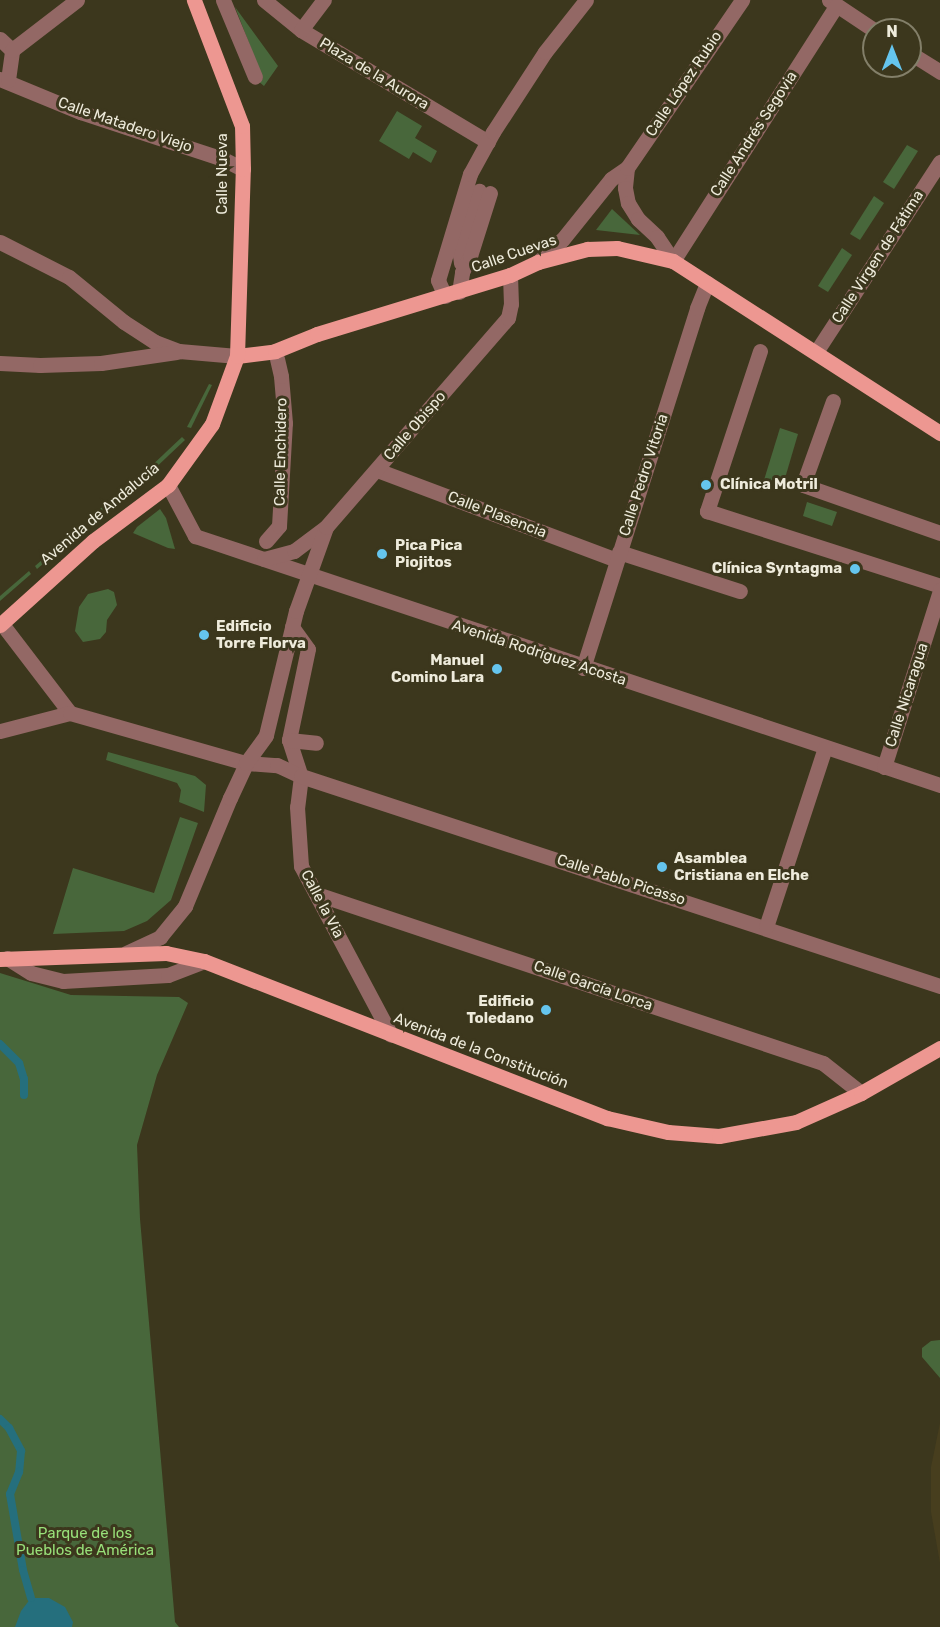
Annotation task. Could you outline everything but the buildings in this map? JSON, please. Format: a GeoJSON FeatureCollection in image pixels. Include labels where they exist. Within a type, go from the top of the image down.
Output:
{"type":"FeatureCollection","features":[{"type":"Feature","properties":{"kind":"main road","name":"Calle Nueva"},"geometry":{"type":"LineString","coordinates":[[194,0],[242,126],[243,169],[237,356]]}},
{"type":"Feature","properties":{"kind":"main road","name":"Calle Cuevas"},"geometry":{"type":"LineString","coordinates":[[237,356],[275,351],[317,334],[510,275],[538,262],[587,249],[617,248],[673,261],[940,433]]}},
{"type":"Feature","properties":{"kind":"main road","name":"Avenida de Andalucía"},"geometry":{"type":"LineString","coordinates":[[1,625],[93,541],[168,485],[212,424],[237,356]]}},
{"type":"Feature","properties":{"kind":"main road","name":"Avenida de la Constitución"},"geometry":{"type":"LineString","coordinates":[[4,958],[166,953],[204,961],[607,1118],[668,1132],[719,1136],[796,1122],[861,1093],[940,1048]]}},
{"type":"Feature","properties":{"kind":"street"},"geometry":{"type":"LineString","coordinates":[[4,79],[12,50],[77,0]]}},
{"type":"Feature","properties":{"kind":"street"},"geometry":{"type":"LineString","coordinates":[[223,0],[255,77]]}},
{"type":"Feature","properties":{"kind":"street","name":"Plaza de la Aurora"},"geometry":{"type":"LineString","coordinates":[[264,0],[301,30],[490,137]]}},
{"type":"Feature","properties":{"kind":"street"},"geometry":{"type":"LineString","coordinates":[[301,30],[324,0]]}},
{"type":"Feature","properties":{"kind":"street"},"geometry":{"type":"LineString","coordinates":[[484,192],[470,256],[452,294],[438,280],[470,174],[490,137],[545,52],[586,0]]}},
{"type":"Feature","properties":{"kind":"street","name":"Calle López Rubio"},"geometry":{"type":"LineString","coordinates":[[538,262],[562,240],[611,178],[627,168],[742,0]]}},
{"type":"Feature","properties":{"kind":"street"},"geometry":{"type":"LineString","coordinates":[[833,3],[862,22]]}},
{"type":"Feature","properties":{"kind":"street","name":"Calle Andrés Segovia"},"geometry":{"type":"LineString","coordinates":[[673,261],[833,3]]}},
{"type":"Feature","properties":{"kind":"street"},"geometry":{"type":"LineString","coordinates":[[0,39],[12,50]]}},
{"type":"Feature","properties":{"kind":"street"},"geometry":{"type":"LineString","coordinates":[[922,61],[940,72]]}},
{"type":"Feature","properties":{"kind":"street","name":"Calle Matadero Viejo"},"geometry":{"type":"LineString","coordinates":[[4,79],[80,112],[223,159],[243,169]]}},
{"type":"Feature","properties":{"kind":"street","name":"Calle Virgen de Fátima"},"geometry":{"type":"LineString","coordinates":[[816,352],[940,162]]}},
{"type":"Feature","properties":{"kind":"street"},"geometry":{"type":"LineString","coordinates":[[627,168],[625,188],[628,203],[638,219],[657,237],[673,261]]}},
{"type":"Feature","properties":{"kind":"street"},"geometry":{"type":"LineString","coordinates":[[0,242],[69,277],[124,322],[154,342],[179,351]]}},
{"type":"Feature","properties":{"kind":"street","name":"Calle Obispo"},"geometry":{"type":"LineString","coordinates":[[126,953],[160,937],[185,906],[246,763],[266,735],[292,627],[326,527],[508,318],[512,304],[510,275]]}},
{"type":"Feature","properties":{"kind":"street","name":"Calle Pedro Vitoria"},"geometry":{"type":"LineString","coordinates":[[583,668],[697,308],[707,283]]}},
{"type":"Feature","properties":{"kind":"street"},"geometry":{"type":"LineString","coordinates":[[0,363],[40,365],[101,363],[179,351],[237,356]]}},
{"type":"Feature","properties":{"kind":"street"},"geometry":{"type":"LineString","coordinates":[[760,351],[707,511],[940,588]]}},
{"type":"Feature","properties":{"kind":"street","name":"Calle Enchidero"},"geometry":{"type":"LineString","coordinates":[[266,541],[279,526],[285,415],[277,358]]}},
{"type":"Feature","properties":{"kind":"street"},"geometry":{"type":"LineString","coordinates":[[833,401],[803,485],[940,533]]}},
{"type":"Feature","properties":{"kind":"street","name":"Calle Plasencia"},"geometry":{"type":"LineString","coordinates":[[377,470],[618,556],[740,591]]}},
{"type":"Feature","properties":{"kind":"street","name":"Avenida Rodríguez Acosta"},"geometry":{"type":"LineString","coordinates":[[168,485],[195,536],[583,668],[940,785]]}},
{"type":"Feature","properties":{"kind":"street"},"geometry":{"type":"LineString","coordinates":[[261,559],[294,551],[326,527]]}},
{"type":"Feature","properties":{"kind":"street","name":"Calle Nicaragua"},"geometry":{"type":"LineString","coordinates":[[884,766],[940,588]]}},
{"type":"Feature","properties":{"kind":"street","name":"Avenida de Andalucía"},"geometry":{"type":"LineString","coordinates":[[1,625],[70,713]]}},
{"type":"Feature","properties":{"kind":"street"},"geometry":{"type":"LineString","coordinates":[[292,627],[308,648],[289,740],[316,743]]}},
{"type":"Feature","properties":{"kind":"street"},"geometry":{"type":"LineString","coordinates":[[0,731],[70,713]]}},
{"type":"Feature","properties":{"kind":"street","name":"Calle Pablo Picasso"},"geometry":{"type":"LineString","coordinates":[[70,713],[246,763],[277,765],[301,776],[940,986]]}},
{"type":"Feature","properties":{"kind":"street","name":"Calle la Via"},"geometry":{"type":"LineString","coordinates":[[289,740],[301,776],[297,807],[301,866],[391,1035]]}},
{"type":"Feature","properties":{"kind":"street"},"geometry":{"type":"LineString","coordinates":[[766,927],[825,748]]}},
{"type":"Feature","properties":{"kind":"street","name":"Calle García Lorca"},"geometry":{"type":"LineString","coordinates":[[317,894],[823,1063],[861,1093]]}},
{"type":"Feature","properties":{"kind":"street"},"geometry":{"type":"LineString","coordinates":[[4,958],[31,973],[63,981],[168,975],[204,961]]}},
{"type":"Feature","properties":{"kind":"green space"},"geometry":{"type":"Polygon","coordinates":[[[235,7],[278,66],[264,86],[258,81],[263,79],[235,7]]]}},
{"type":"Feature","properties":{"kind":"green space"},"geometry":{"type":"Polygon","coordinates":[[[397,111],[422,126],[415,138],[437,151],[431,163],[413,152],[409,159],[379,141],[397,111]]]}},
{"type":"Feature","properties":{"kind":"green space"},"geometry":{"type":"Polygon","coordinates":[[[907,145],[918,151],[894,189],[883,182],[907,145]]]}},
{"type":"Feature","properties":{"kind":"green space"},"geometry":{"type":"Polygon","coordinates":[[[874,196],[884,203],[860,240],[850,234],[874,196]]]}},
{"type":"Feature","properties":{"kind":"green space"},"geometry":{"type":"Polygon","coordinates":[[[612,209],[640,235],[596,230],[612,209]]]}},
{"type":"Feature","properties":{"kind":"green space"},"geometry":{"type":"Polygon","coordinates":[[[842,248],[852,255],[828,292],[818,286],[842,248]]]}},
{"type":"Feature","properties":{"kind":"green space"},"geometry":{"type":"Polygon","coordinates":[[[209,384],[212,385],[191,428],[187,427],[209,384]]]}},
{"type":"Feature","properties":{"kind":"green space"},"geometry":{"type":"Polygon","coordinates":[[[780,428],[798,434],[783,485],[764,480],[780,428]]]}},
{"type":"Feature","properties":{"kind":"green space"},"geometry":{"type":"Polygon","coordinates":[[[182,437],[185,440],[150,473],[147,470],[182,437]]]}},
{"type":"Feature","properties":{"kind":"green space"},"geometry":{"type":"Polygon","coordinates":[[[137,478],[139,481],[102,512],[100,509],[137,478]]]}},
{"type":"Feature","properties":{"kind":"green space"},"geometry":{"type":"Polygon","coordinates":[[[807,502],[837,512],[832,526],[803,516],[807,502]]]}},
{"type":"Feature","properties":{"kind":"green space"},"geometry":{"type":"Polygon","coordinates":[[[160,509],[166,518],[175,549],[133,533],[137,527],[160,509]]]}},
{"type":"Feature","properties":{"kind":"green space"},"geometry":{"type":"Polygon","coordinates":[[[71,535],[74,538],[37,569],[35,566],[71,535]]]}},
{"type":"Feature","properties":{"kind":"green space"},"geometry":{"type":"Polygon","coordinates":[[[29,571],[31,574],[0,601],[0,596],[29,571]]]}},
{"type":"Feature","properties":{"kind":"green space"},"geometry":{"type":"Polygon","coordinates":[[[108,589],[114,592],[117,605],[107,620],[106,632],[100,639],[83,642],[75,631],[79,607],[88,594],[108,589]]]}},
{"type":"Feature","properties":{"kind":"green space"},"geometry":{"type":"Polygon","coordinates":[[[108,752],[195,776],[206,785],[204,812],[179,802],[181,790],[177,783],[106,760],[108,752]]]}},
{"type":"Feature","properties":{"kind":"green space"},"geometry":{"type":"Polygon","coordinates":[[[180,817],[198,823],[171,900],[147,921],[124,931],[53,934],[73,868],[154,893],[180,817]]]}},
{"type":"Feature","properties":{"kind":"green space","name":"Parque de los Pueblos de América"},"geometry":{"type":"Polygon","coordinates":[[[0,973],[71,995],[179,997],[188,1003],[157,1075],[137,1145],[140,1219],[175,1622],[179,1627],[0,1627],[0,973]]]}},
{"type":"Feature","properties":{"kind":"green space"},"geometry":{"type":"Polygon","coordinates":[[[940,1340],[940,1378],[922,1357],[922,1348],[931,1341],[940,1340]]]}},
{"type":"Feature","properties":{"kind":"sand"},"geometry":{"type":"Polygon","coordinates":[[[940,1423],[940,1563],[931,1512],[931,1467],[940,1423]]]}},
{"type":"Feature","properties":{"kind":"water"},"geometry":{"type":"Polygon","coordinates":[[[31,1598],[49,1598],[65,1607],[73,1622],[72,1627],[15,1627],[21,1611],[31,1598]]]}},
{"type":"Feature","properties":{"kind":"waterway"},"geometry":{"type":"LineString","coordinates":[[0,1044],[19,1063],[24,1079],[24,1095]]}},
{"type":"Feature","properties":{"kind":"waterway"},"geometry":{"type":"LineString","coordinates":[[0,1419],[9,1428],[21,1451],[19,1472],[10,1494],[23,1570],[31,1598]]}},
{"type":"Feature","properties":{"kind":"place","name":"Clínica Motril"},"geometry":{"type":"Point","coordinates":[706,485]}},
{"type":"Feature","properties":{"kind":"place","name":"Pica Pica Piojitos"},"geometry":{"type":"Point","coordinates":[382,554]}},
{"type":"Feature","properties":{"kind":"place","name":"Clínica Syntagma"},"geometry":{"type":"Point","coordinates":[855,569]}},
{"type":"Feature","properties":{"kind":"place","name":"Edificio Torre Florva"},"geometry":{"type":"Point","coordinates":[204,635]}},
{"type":"Feature","properties":{"kind":"place","name":"Manuel Comino Lara"},"geometry":{"type":"Point","coordinates":[497,669]}},
{"type":"Feature","properties":{"kind":"place","name":"Asamblea Cristiana en Elche"},"geometry":{"type":"Point","coordinates":[662,867]}},
{"type":"Feature","properties":{"kind":"place","name":"Edificio Toledano"},"geometry":{"type":"Point","coordinates":[546,1010]}}]}
